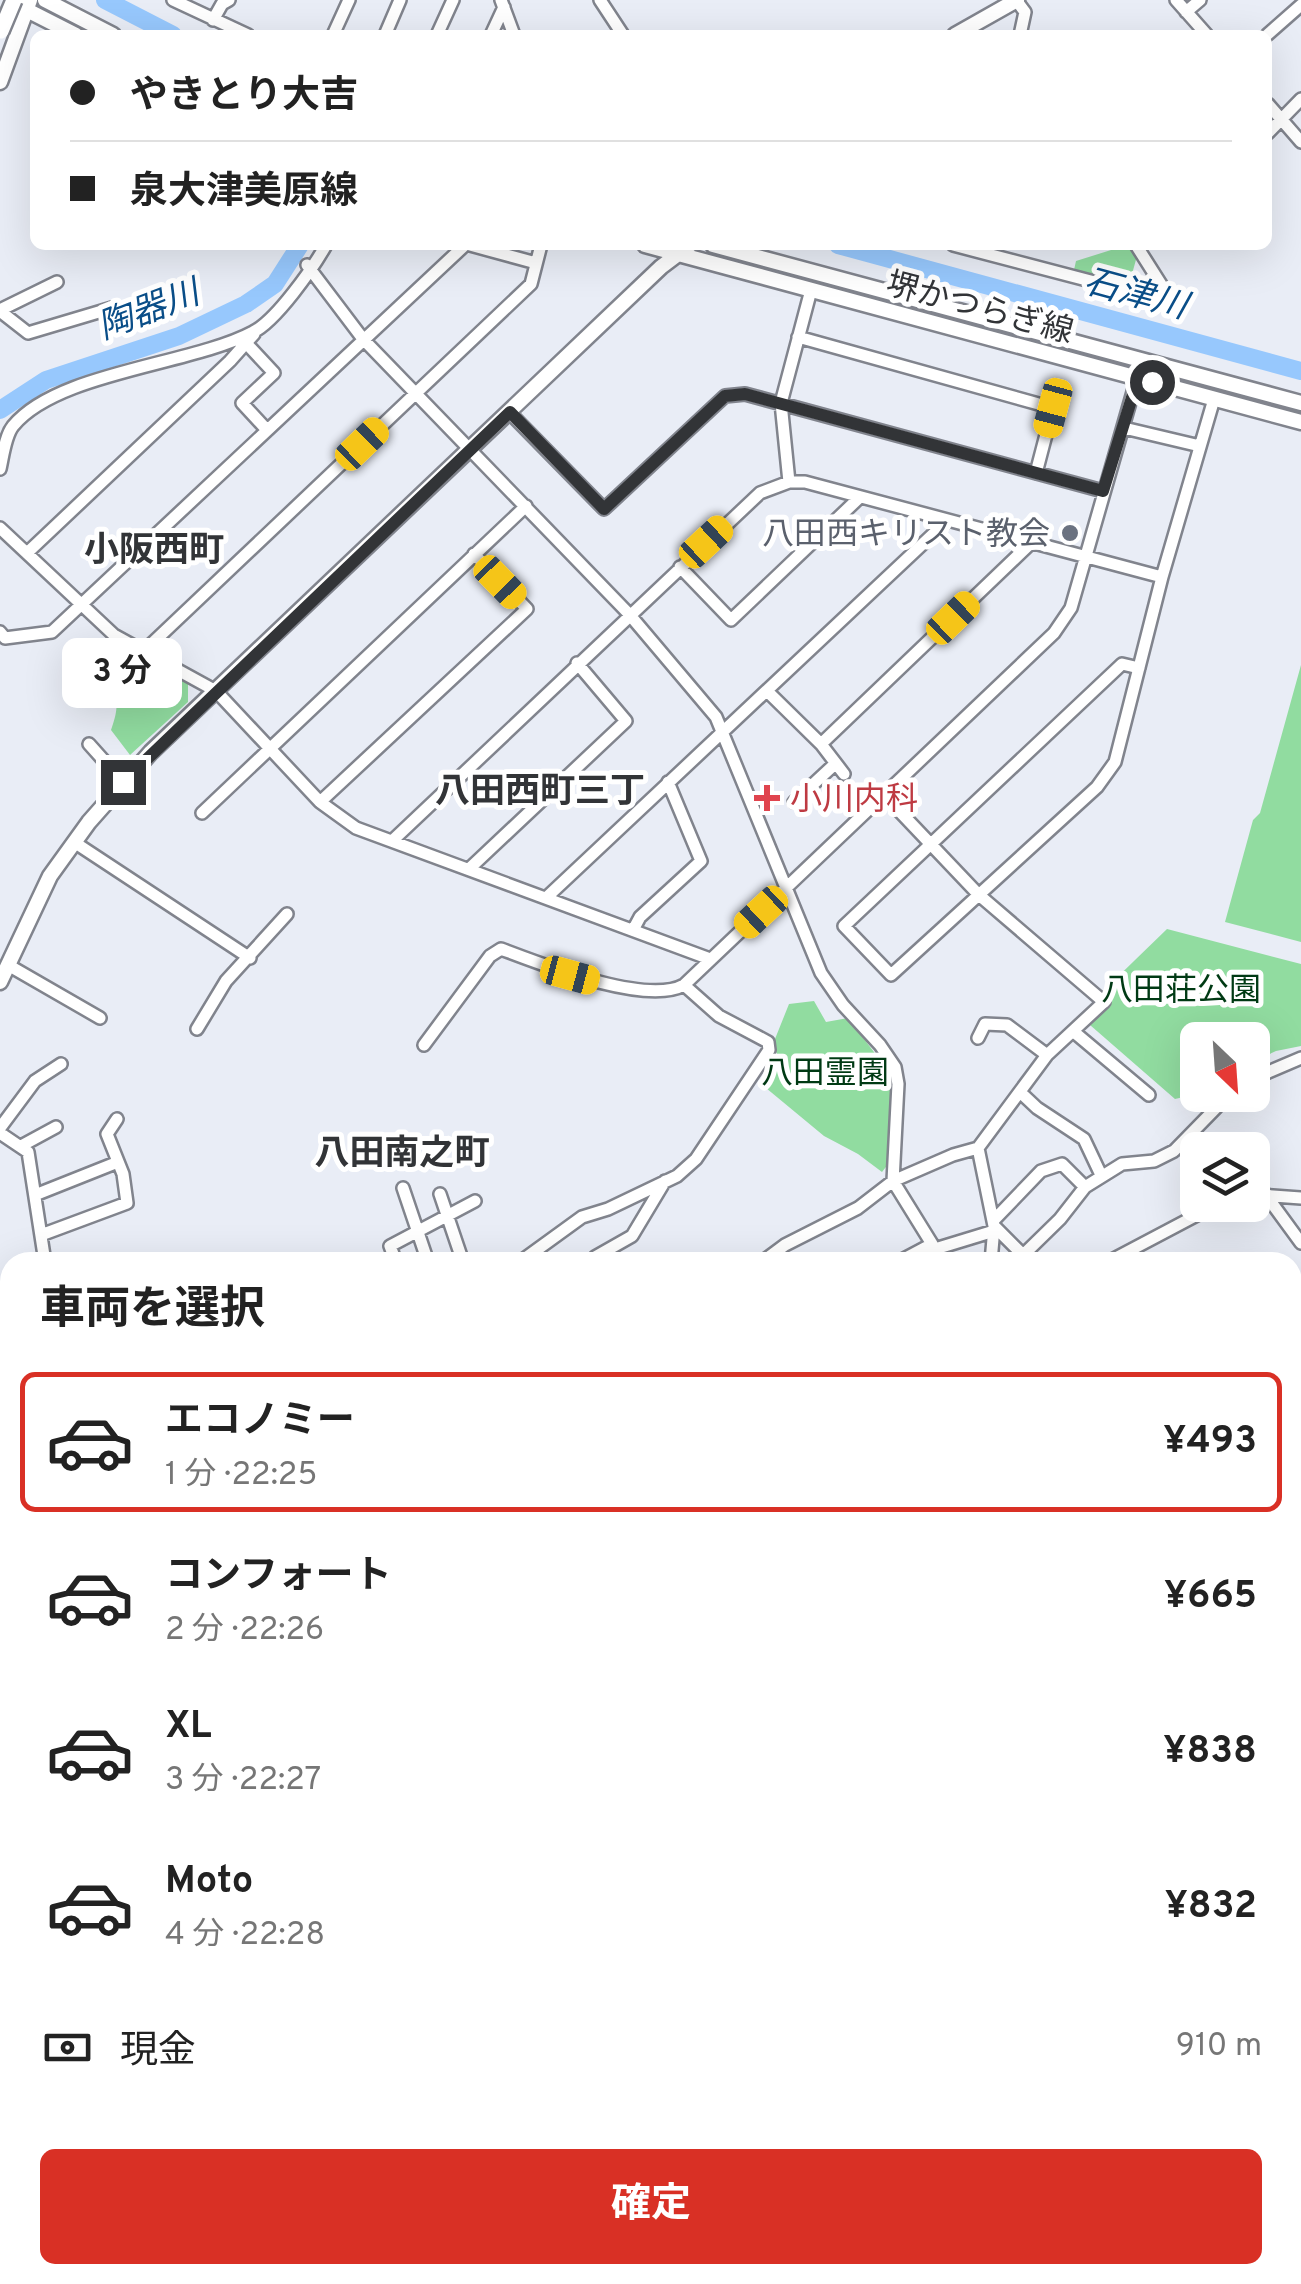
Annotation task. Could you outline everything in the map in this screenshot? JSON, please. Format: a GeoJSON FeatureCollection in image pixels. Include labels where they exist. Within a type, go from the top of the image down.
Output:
{"type":"FeatureCollection","features":[{"type":"Feature","properties":{"kind":"highway"},"geometry":{"type":"LineString","coordinates":[[1,31],[20,2]]}},
{"type":"Feature","properties":{"kind":"main road"},"geometry":{"type":"LineString","coordinates":[[45,0],[103,30]]}},
{"type":"Feature","properties":{"kind":"main road"},"geometry":{"type":"LineString","coordinates":[[964,30],[1016,0]]}},
{"type":"Feature","properties":{"kind":"main road"},"geometry":{"type":"LineString","coordinates":[[0,82],[20,2],[68,30]]}},
{"type":"Feature","properties":{"kind":"main road"},"geometry":{"type":"LineString","coordinates":[[0,982],[6,959],[32,908],[74,842],[123,782],[682,250]]}},
{"type":"Feature","properties":{"kind":"main road","name":"堺かつらぎ線"},"geometry":{"type":"LineString","coordinates":[[686,250],[811,290],[1301,422]]}},
{"type":"Feature","properties":{"kind":"main road","name":"堺かつらぎ線"},"geometry":{"type":"LineString","coordinates":[[731,250],[1301,403]]}},
{"type":"Feature","properties":{"kind":"street"},"geometry":{"type":"LineString","coordinates":[[173,0],[236,30]]}},
{"type":"Feature","properties":{"kind":"street"},"geometry":{"type":"LineString","coordinates":[[212,20],[229,0]]}},
{"type":"Feature","properties":{"kind":"street"},"geometry":{"type":"LineString","coordinates":[[335,30],[349,0]]}},
{"type":"Feature","properties":{"kind":"street"},"geometry":{"type":"LineString","coordinates":[[386,30],[400,0]]}},
{"type":"Feature","properties":{"kind":"street"},"geometry":{"type":"LineString","coordinates":[[439,30],[452,0]]}},
{"type":"Feature","properties":{"kind":"street"},"geometry":{"type":"LineString","coordinates":[[600,0],[619,30]]}},
{"type":"Feature","properties":{"kind":"street"},"geometry":{"type":"LineString","coordinates":[[1016,0],[1025,12],[1021,30]]}},
{"type":"Feature","properties":{"kind":"street"},"geometry":{"type":"LineString","coordinates":[[1176,0],[1202,30]]}},
{"type":"Feature","properties":{"kind":"street"},"geometry":{"type":"LineString","coordinates":[[1186,12],[1200,0]]}},
{"type":"Feature","properties":{"kind":"street"},"geometry":{"type":"LineString","coordinates":[[493,30],[502,3]]}},
{"type":"Feature","properties":{"kind":"street"},"geometry":{"type":"LineString","coordinates":[[502,3],[512,30]]}},
{"type":"Feature","properties":{"kind":"street"},"geometry":{"type":"LineString","coordinates":[[1272,31],[1301,4]]}},
{"type":"Feature","properties":{"kind":"street"},"geometry":{"type":"LineString","coordinates":[[1272,129],[1301,99]]}},
{"type":"Feature","properties":{"kind":"street"},"geometry":{"type":"LineString","coordinates":[[1272,109],[1301,142]]}},
{"type":"Feature","properties":{"kind":"street"},"geometry":{"type":"LineString","coordinates":[[27,553],[246,343],[322,250]]}},
{"type":"Feature","properties":{"kind":"street"},"geometry":{"type":"LineString","coordinates":[[0,632],[5,638],[52,632],[462,250]]}},
{"type":"Feature","properties":{"kind":"street"},"geometry":{"type":"LineString","coordinates":[[486,250],[536,264]]}},
{"type":"Feature","properties":{"kind":"street"},"geometry":{"type":"LineString","coordinates":[[144,651],[531,284],[540,250]]}},
{"type":"Feature","properties":{"kind":"street"},"geometry":{"type":"LineString","coordinates":[[972,250],[1167,301],[1139,250]]}},
{"type":"Feature","properties":{"kind":"street"},"geometry":{"type":"LineString","coordinates":[[309,268],[363,339],[629,614],[716,717],[822,973],[894,1067],[898,1084],[893,1182],[935,1252],[994,1226],[1041,1172],[1062,1164],[1085,1186]]}},
{"type":"Feature","properties":{"kind":"street"},"geometry":{"type":"LineString","coordinates":[[58,282],[0,311],[28,333],[112,308]]}},
{"type":"Feature","properties":{"kind":"street"},"geometry":{"type":"LineString","coordinates":[[789,482],[780,403],[811,290]]}},
{"type":"Feature","properties":{"kind":"street"},"geometry":{"type":"LineString","coordinates":[[0,469],[11,428],[37,404],[257,331]]}},
{"type":"Feature","properties":{"kind":"street"},"geometry":{"type":"LineString","coordinates":[[798,337],[1053,408],[1036,472]]}},
{"type":"Feature","properties":{"kind":"street"},"geometry":{"type":"LineString","coordinates":[[246,343],[274,373],[242,403],[267,430]]}},
{"type":"Feature","properties":{"kind":"street"},"geometry":{"type":"LineString","coordinates":[[424,1045],[490,956],[501,949],[601,984],[672,991],[684,985],[885,796],[1054,633],[1071,608],[1142,362]]}},
{"type":"Feature","properties":{"kind":"street"},"geometry":{"type":"LineString","coordinates":[[510,412],[604,509],[725,396],[745,394],[1103,491]]}},
{"type":"Feature","properties":{"kind":"street"},"geometry":{"type":"LineString","coordinates":[[1138,668],[1122,664],[844,926],[890,975],[980,894],[1114,762],[1214,399]]}},
{"type":"Feature","properties":{"kind":"street"},"geometry":{"type":"LineString","coordinates":[[1124,428],[1200,446]]}},
{"type":"Feature","properties":{"kind":"street"},"geometry":{"type":"LineString","coordinates":[[392,841],[760,493],[789,482],[805,482],[1162,578]]}},
{"type":"Feature","properties":{"kind":"street"},"geometry":{"type":"LineString","coordinates":[[680,567],[732,620],[860,498]]}},
{"type":"Feature","properties":{"kind":"street"},"geometry":{"type":"LineString","coordinates":[[202,814],[526,506]]}},
{"type":"Feature","properties":{"kind":"street"},"geometry":{"type":"LineString","coordinates":[[546,898],[946,522]]}},
{"type":"Feature","properties":{"kind":"street"},"geometry":{"type":"LineString","coordinates":[[0,528],[114,635],[216,691],[320,802],[356,828],[710,960]]}},
{"type":"Feature","properties":{"kind":"street"},"geometry":{"type":"LineString","coordinates":[[820,744],[1032,542]]}},
{"type":"Feature","properties":{"kind":"street"},"geometry":{"type":"LineString","coordinates":[[320,802],[527,609],[474,554]]}},
{"type":"Feature","properties":{"kind":"street"},"geometry":{"type":"LineString","coordinates":[[470,868],[626,721],[577,663]]}},
{"type":"Feature","properties":{"kind":"street"},"geometry":{"type":"LineString","coordinates":[[767,691],[839,769],[794,802]]}},
{"type":"Feature","properties":{"kind":"street"},"geometry":{"type":"LineString","coordinates":[[90,744],[123,782]]}},
{"type":"Feature","properties":{"kind":"street"},"geometry":{"type":"LineString","coordinates":[[633,930],[640,917],[701,861],[668,782]]}},
{"type":"Feature","properties":{"kind":"street"},"geometry":{"type":"LineString","coordinates":[[776,1252],[858,1208],[893,1182],[978,1148],[1047,1055],[1104,1002],[980,894],[885,796]]}},
{"type":"Feature","properties":{"kind":"street"},"geometry":{"type":"LineString","coordinates":[[74,842],[250,958]]}},
{"type":"Feature","properties":{"kind":"street"},"geometry":{"type":"LineString","coordinates":[[196,1029],[226,982],[287,914]]}},
{"type":"Feature","properties":{"kind":"street"},"geometry":{"type":"LineString","coordinates":[[6,959],[100,1018]]}},
{"type":"Feature","properties":{"kind":"street"},"geometry":{"type":"LineString","coordinates":[[533,1252],[582,1216],[608,1209],[666,1182],[696,1160],[769,1050],[768,1042],[719,1016],[684,985]]}},
{"type":"Feature","properties":{"kind":"street"},"geometry":{"type":"LineString","coordinates":[[978,1038],[985,1024],[1006,1025],[1047,1055]]}},
{"type":"Feature","properties":{"kind":"street"},"geometry":{"type":"LineString","coordinates":[[1074,1032],[1149,1095]]}},
{"type":"Feature","properties":{"kind":"street"},"geometry":{"type":"LineString","coordinates":[[1270,1071],[1301,1058]]}},
{"type":"Feature","properties":{"kind":"street"},"geometry":{"type":"LineString","coordinates":[[44,1252],[28,1152],[0,1131],[35,1081],[61,1064]]}},
{"type":"Feature","properties":{"kind":"street"},"geometry":{"type":"LineString","coordinates":[[1020,1092],[1084,1139],[1101,1175]]}},
{"type":"Feature","properties":{"kind":"street"},"geometry":{"type":"LineString","coordinates":[[1030,1252],[1085,1186],[1122,1164],[1154,1161],[1174,1150],[1212,1112]]}},
{"type":"Feature","properties":{"kind":"street"},"geometry":{"type":"LineString","coordinates":[[41,1235],[127,1203],[107,1134],[117,1119]]}},
{"type":"Feature","properties":{"kind":"street"},"geometry":{"type":"LineString","coordinates":[[21,1146],[56,1127]]}},
{"type":"Feature","properties":{"kind":"street"},"geometry":{"type":"LineString","coordinates":[[978,1148],[994,1226],[993,1252]]}},
{"type":"Feature","properties":{"kind":"street"},"geometry":{"type":"LineString","coordinates":[[35,1195],[118,1162]]}},
{"type":"Feature","properties":{"kind":"street"},"geometry":{"type":"LineString","coordinates":[[606,1252],[637,1230],[666,1182]]}},
{"type":"Feature","properties":{"kind":"street"},"geometry":{"type":"LineString","coordinates":[[403,1188],[425,1252]]}},
{"type":"Feature","properties":{"kind":"street"},"geometry":{"type":"LineString","coordinates":[[440,1194],[460,1252]]}},
{"type":"Feature","properties":{"kind":"street"},"geometry":{"type":"LineString","coordinates":[[1270,1197],[1301,1198]]}},
{"type":"Feature","properties":{"kind":"street"},"geometry":{"type":"LineString","coordinates":[[392,1252],[390,1246],[475,1201]]}},
{"type":"Feature","properties":{"kind":"street"},"geometry":{"type":"LineString","coordinates":[[1270,1202],[1301,1242]]}},
{"type":"Feature","properties":{"kind":"street"},"geometry":{"type":"LineString","coordinates":[[1127,1252],[1184,1222]]}},
{"type":"Feature","properties":{"kind":"street"},"geometry":{"type":"LineString","coordinates":[[994,1226],[1018,1252]]}},
{"type":"Feature","properties":{"kind":"green space"},"geometry":{"type":"Polygon","coordinates":[[[1111,250],[1134,250],[1137,256],[1129,285],[1074,270],[1076,261],[1111,250]]]}},
{"type":"Feature","properties":{"kind":"green space"},"geometry":{"type":"Polygon","coordinates":[[[107,640],[188,683],[188,702],[130,755],[111,730],[116,700],[101,672],[107,640]]]}},
{"type":"Feature","properties":{"kind":"green space"},"geometry":{"type":"Polygon","coordinates":[[[1301,665],[1301,942],[1225,922],[1301,665]]]}},
{"type":"Feature","properties":{"kind":"green space","name":"八田荘公園"},"geometry":{"type":"Polygon","coordinates":[[[1167,929],[1301,964],[1301,1046],[1270,1054],[1270,1022],[1180,1022],[1180,1098],[1175,1099],[1090,1025],[1109,1002],[1101,993],[1167,929]]]}},
{"type":"Feature","properties":{"kind":"green space","name":"八田霊園"},"geometry":{"type":"Polygon","coordinates":[[[814,1001],[826,1022],[848,1018],[890,1073],[893,1092],[889,1163],[882,1172],[824,1136],[766,1088],[768,1068],[777,1054],[773,1044],[789,1004],[814,1001]]]}},
{"type":"Feature","properties":{"kind":"waterway","name":"石津川"},"geometry":{"type":"LineString","coordinates":[[105,0],[163,30]]}},
{"type":"Feature","properties":{"kind":"waterway","name":"陶器川"},"geometry":{"type":"LineString","coordinates":[[0,410],[46,380],[179,336],[246,304],[275,284],[297,250]]}},
{"type":"Feature","properties":{"kind":"waterway","name":"石津川"},"geometry":{"type":"LineString","coordinates":[[856,250],[1301,371]]}},
{"type":"Feature","properties":{"kind":"place","name":"八田西キリスト教会"},"geometry":{"type":"Point","coordinates":[1070,533]}},
{"type":"Feature","properties":{"kind":"place","name":"小川内科"},"geometry":{"type":"Point","coordinates":[767,798]}},
{"type":"Feature","properties":{"kind":"district","name":"小阪西町"},"geometry":{"type":"Point","coordinates":[154,549]}},
{"type":"Feature","properties":{"kind":"district","name":"八田西町三丁"},"geometry":{"type":"Point","coordinates":[540,790]}},
{"type":"Feature","properties":{"kind":"district","name":"八田南之町"},"geometry":{"type":"Point","coordinates":[402,1152]}},
{"type":"Feature","properties":{"kind":"route"},"geometry":{"type":"LineString","coordinates":[[123,782],[510,412],[604,509],[725,396],[745,394],[1103,491],[1138,378],[1152,382]]}}]}
